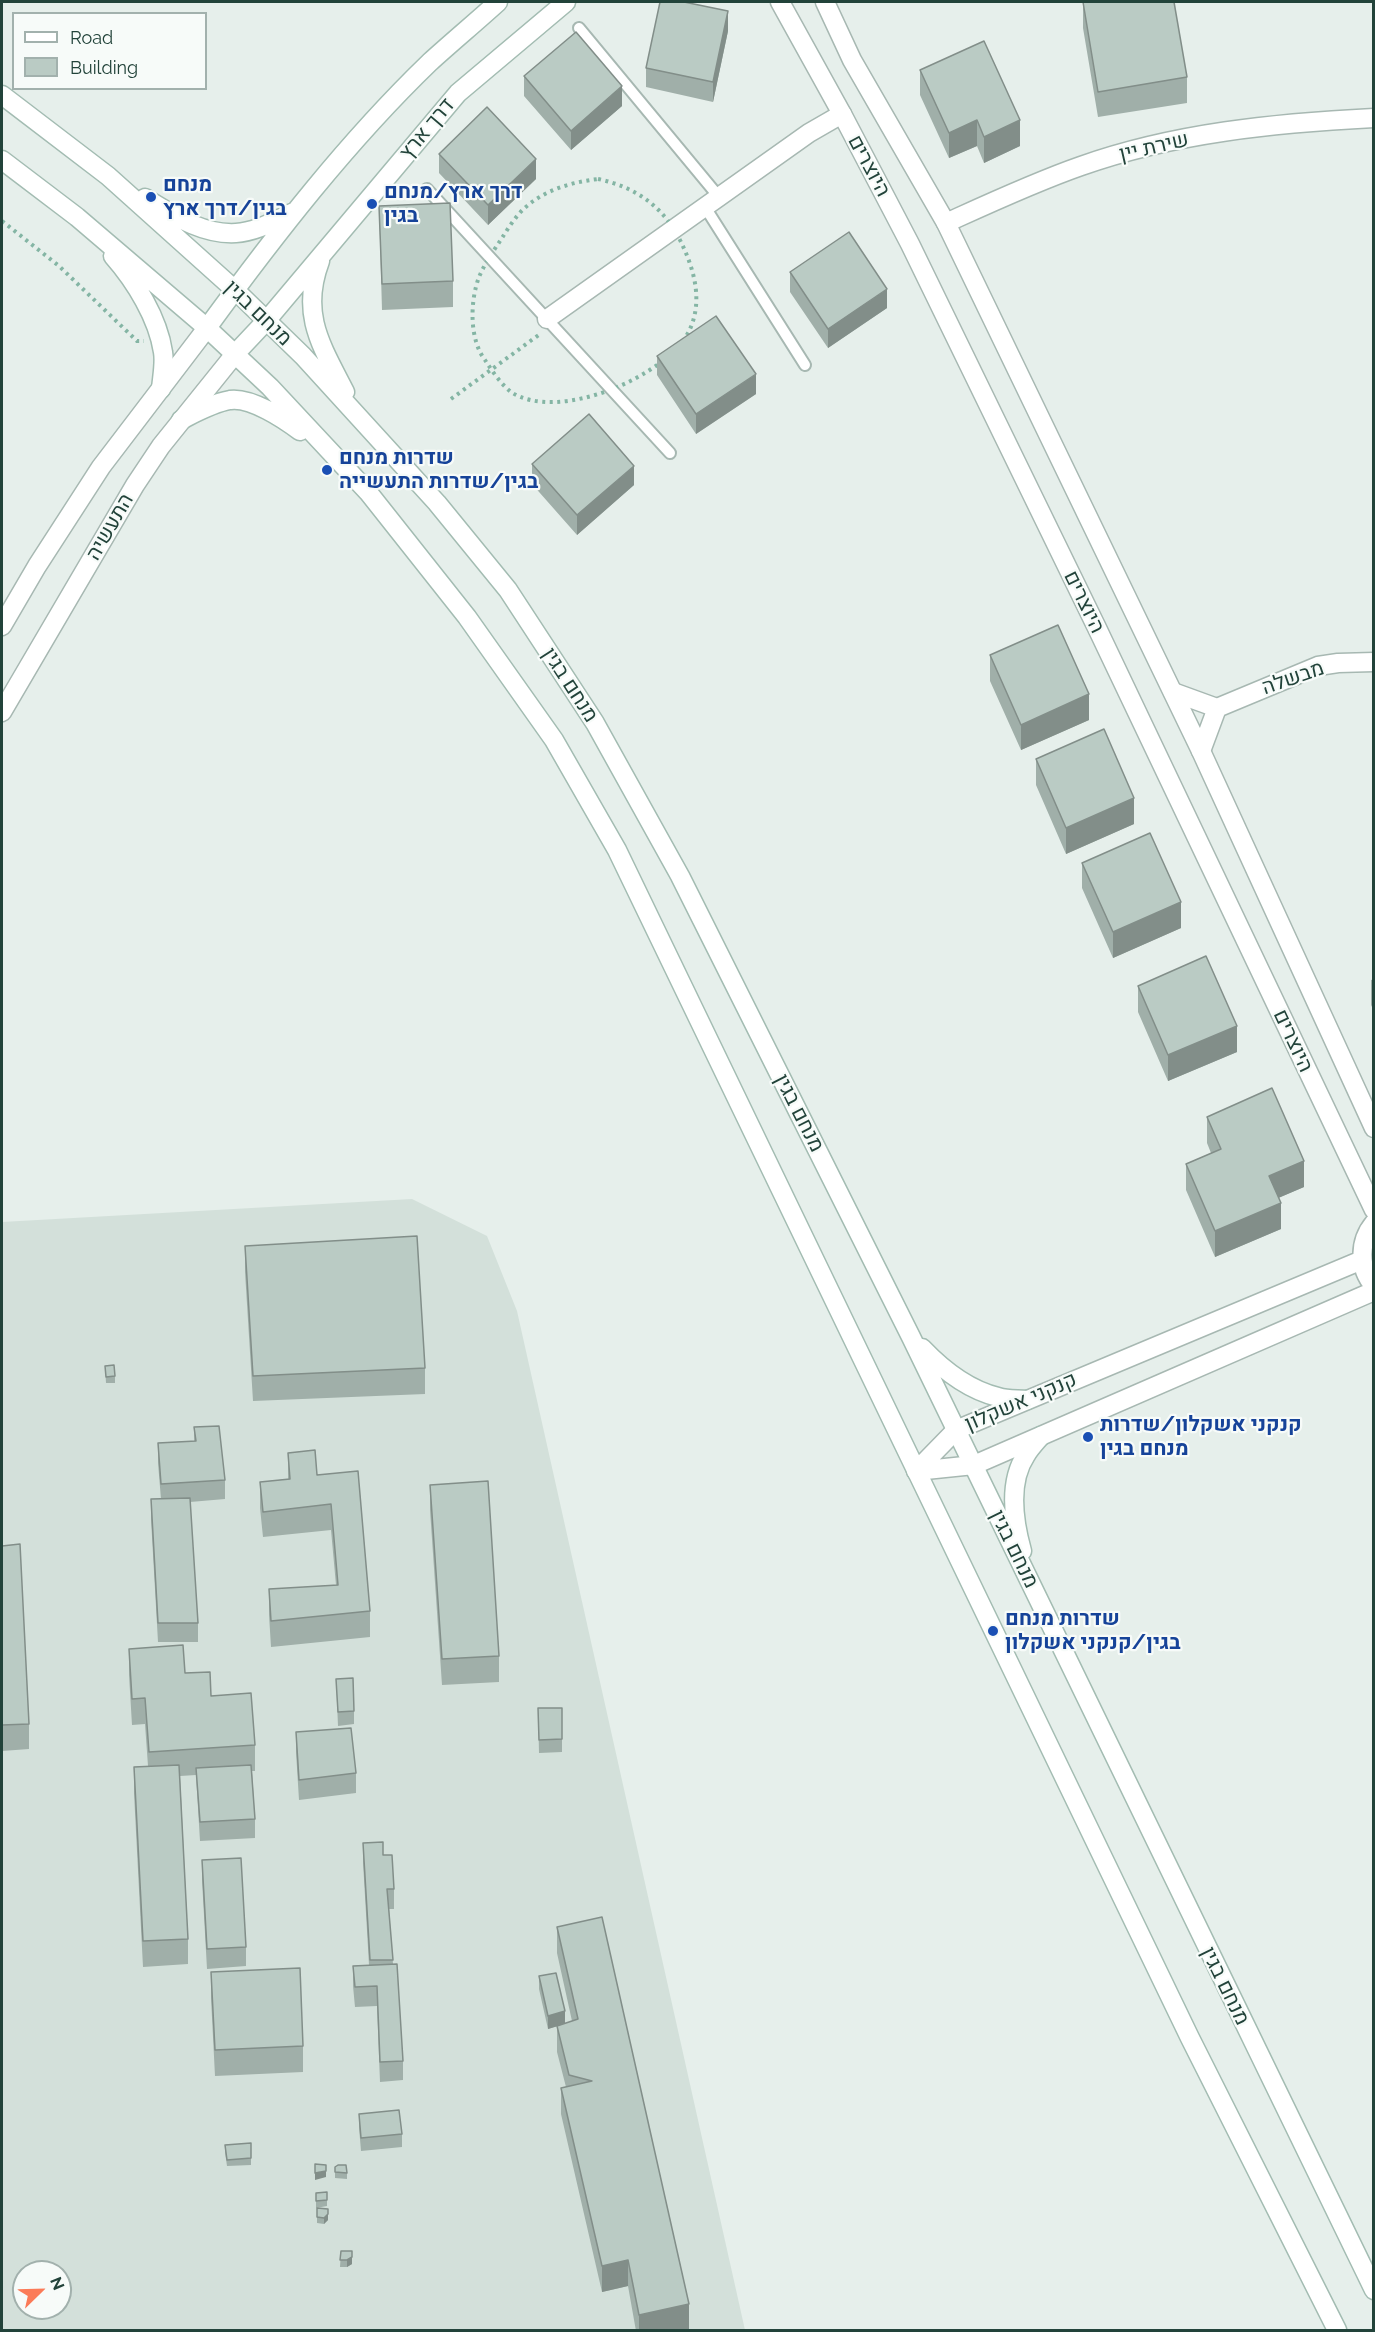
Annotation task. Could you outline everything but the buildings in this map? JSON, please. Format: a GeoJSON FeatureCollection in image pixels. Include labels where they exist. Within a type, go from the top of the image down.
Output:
{"type":"FeatureCollection","features":[{"type":"Feature","properties":{"kind":"main road","name":"דרך ארץ"},"geometry":{"type":"LineString","coordinates":[[235,290],[296,212],[362,134],[429,63],[498,2]]}},
{"type":"Feature","properties":{"kind":"main road","name":"דרך ארץ"},"geometry":{"type":"LineString","coordinates":[[235,354],[267,320],[458,93],[566,2]]}},
{"type":"Feature","properties":{"kind":"main road","name":"היוצרים"},"geometry":{"type":"LineString","coordinates":[[780,2],[910,244],[1374,1210]]}},
{"type":"Feature","properties":{"kind":"main road","name":"היוצרים"},"geometry":{"type":"LineString","coordinates":[[825,2],[852,60],[946,224],[1201,750],[1374,1128]]}},
{"type":"Feature","properties":{"kind":"main road","name":"מנחם בגין"},"geometry":{"type":"LineString","coordinates":[[2,95],[108,176],[267,320],[356,412],[437,503],[508,590],[595,723],[680,876],[911,1337],[1374,2290]]}},
{"type":"Feature","properties":{"kind":"main road"},"geometry":{"type":"LineString","coordinates":[[550,322],[712,202],[809,133],[842,114]]}},
{"type":"Feature","properties":{"kind":"main road","name":"שירת יין"},"geometry":{"type":"LineString","coordinates":[[946,224],[1014,192],[1082,165],[1149,147],[1214,133],[1290,122],[1374,118]]}},
{"type":"Feature","properties":{"kind":"main road","name":"מנחם בגין"},"geometry":{"type":"LineString","coordinates":[[2,160],[77,217],[207,328],[270,387],[382,509],[467,617],[554,740],[616,850],[1190,2038],[1336,2329]]}},
{"type":"Feature","properties":{"kind":"main road"},"geometry":{"type":"LineString","coordinates":[[108,176],[179,219],[208,230],[237,233],[263,226],[296,212]]}},
{"type":"Feature","properties":{"kind":"main road"},"geometry":{"type":"LineString","coordinates":[[77,217],[123,268],[154,322],[163,353],[161,389]]}},
{"type":"Feature","properties":{"kind":"main road"},"geometry":{"type":"LineString","coordinates":[[325,249],[313,279],[310,299],[315,325],[326,356],[356,412]]}},
{"type":"Feature","properties":{"kind":"main road","name":"התעשיה"},"geometry":{"type":"LineString","coordinates":[[2,626],[37,566],[101,467],[235,290]]}},
{"type":"Feature","properties":{"kind":"main road","name":"התעשיה"},"geometry":{"type":"LineString","coordinates":[[2,712],[135,485],[181,420],[235,354]]}},
{"type":"Feature","properties":{"kind":"main road"},"geometry":{"type":"LineString","coordinates":[[181,420],[204,409],[232,400],[258,406],[284,419],[339,460]]}},
{"type":"Feature","properties":{"kind":"main road","name":"מבשלה"},"geometry":{"type":"LineString","coordinates":[[1216,708],[1318,666],[1374,662]]}},
{"type":"Feature","properties":{"kind":"main road"},"geometry":{"type":"LineString","coordinates":[[1173,692],[1216,708],[1201,750]]}},
{"type":"Feature","properties":{"kind":"main road"},"geometry":{"type":"LineString","coordinates":[[1374,1223],[1368,1230],[1362,1245],[1365,1271],[1374,1286]]}},
{"type":"Feature","properties":{"kind":"main road","name":"קנקני אשקלון"},"geometry":{"type":"LineString","coordinates":[[916,1471],[956,1430],[1362,1260]]}},
{"type":"Feature","properties":{"kind":"main road","name":"קנקני אשקלון"},"geometry":{"type":"LineString","coordinates":[[916,1471],[974,1465],[1374,1291]]}},
{"type":"Feature","properties":{"kind":"main road"},"geometry":{"type":"LineString","coordinates":[[911,1337],[937,1365],[969,1385],[999,1398],[1027,1400]]}},
{"type":"Feature","properties":{"kind":"main road"},"geometry":{"type":"LineString","coordinates":[[1031,1584],[1019,1539],[1015,1508],[1016,1479],[1025,1456],[1041,1436]]}},
{"type":"Feature","properties":{"kind":"lane"},"geometry":{"type":"LineString","coordinates":[[579,28],[712,202],[805,365]]}},
{"type":"Feature","properties":{"kind":"lane"},"geometry":{"type":"LineString","coordinates":[[427,189],[670,453]]}},
{"type":"Feature","properties":{"kind":"path"},"geometry":{"type":"LineString","coordinates":[[2,221],[59,266],[137,341]]}},
{"type":"Feature","properties":{"kind":"path"},"geometry":{"type":"LineString","coordinates":[[451,399],[550,322]]}},
{"type":"Feature","properties":{"kind":"shaded area"},"geometry":{"type":"Polygon","coordinates":[[[412,1199],[487,1236],[517,1311],[745,2330],[2,2330],[2,1222],[412,1199]]]}},
{"type":"Feature","properties":{"kind":"place","name":"מנחם בגין/דרך ארץ"},"geometry":{"type":"Point","coordinates":[151,197]}},
{"type":"Feature","properties":{"kind":"place","name":"דרך ארץ/מנחם בגין"},"geometry":{"type":"Point","coordinates":[372,204]}},
{"type":"Feature","properties":{"kind":"place","name":"שדרות מנחם בגין/שדרות התעשייה"},"geometry":{"type":"Point","coordinates":[327,470]}},
{"type":"Feature","properties":{"kind":"place","name":"קנקני אשקלון/שדרות מנחם בגין"},"geometry":{"type":"Point","coordinates":[1088,1437]}},
{"type":"Feature","properties":{"kind":"place","name":"שדרות מנחם בגין/קנקני אשקלון"},"geometry":{"type":"Point","coordinates":[993,1631]}}]}
